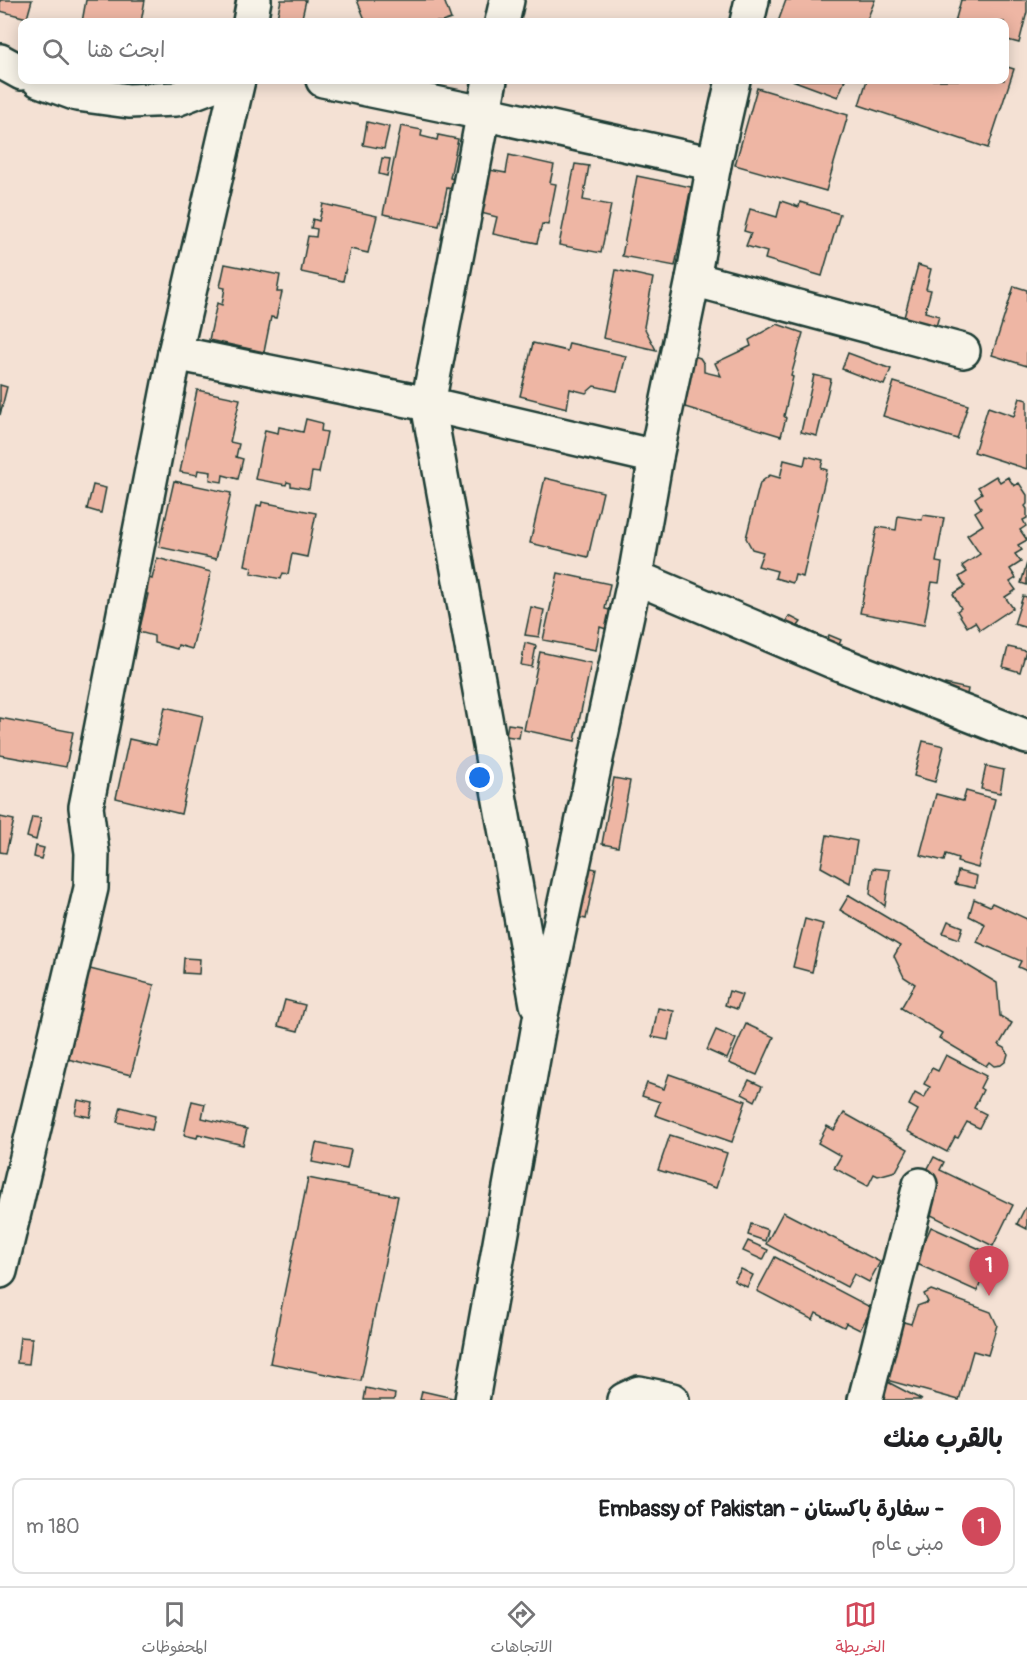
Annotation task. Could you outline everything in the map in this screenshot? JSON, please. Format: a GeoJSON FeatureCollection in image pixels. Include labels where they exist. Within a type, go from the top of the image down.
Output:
{"type":"FeatureCollection","features":[{"type":"Feature","properties":{"kind":"street"},"geometry":{"type":"LineString","coordinates":[[251,18],[254,0]]}},
{"type":"Feature","properties":{"kind":"street"},"geometry":{"type":"LineString","coordinates":[[503,18],[507,0]]}},
{"type":"Feature","properties":{"kind":"street"},"geometry":{"type":"LineString","coordinates":[[748,18],[752,0]]}},
{"type":"Feature","properties":{"kind":"street"},"geometry":{"type":"LineString","coordinates":[[0,61],[18,71]]}},
{"type":"Feature","properties":{"kind":"street"},"geometry":{"type":"LineString","coordinates":[[50,84],[77,94],[129,101],[176,99],[215,84]]}},
{"type":"Feature","properties":{"kind":"street"},"geometry":{"type":"LineString","coordinates":[[0,1271],[91,888],[92,853],[86,807],[175,353],[237,84]]}},
{"type":"Feature","properties":{"kind":"street"},"geometry":{"type":"LineString","coordinates":[[343,84],[483,112],[714,164]]}},
{"type":"Feature","properties":{"kind":"street"},"geometry":{"type":"LineString","coordinates":[[489,84],[428,404],[540,1019]]}},
{"type":"Feature","properties":{"kind":"street"},"geometry":{"type":"LineString","coordinates":[[472,1400],[540,1019],[635,577],[656,457],[732,84]]}},
{"type":"Feature","properties":{"kind":"street"},"geometry":{"type":"LineString","coordinates":[[693,279],[963,351]]}},
{"type":"Feature","properties":{"kind":"street"},"geometry":{"type":"LineString","coordinates":[[175,353],[428,404],[656,457]]}},
{"type":"Feature","properties":{"kind":"street"},"geometry":{"type":"LineString","coordinates":[[635,577],[834,663],[1027,737]]}},
{"type":"Feature","properties":{"kind":"street"},"geometry":{"type":"LineString","coordinates":[[865,1400],[920,1185]]}},
{"type":"Feature","properties":{"kind":"street"},"geometry":{"type":"LineString","coordinates":[[624,1400],[639,1393],[672,1400]]}},
{"type":"Feature","properties":{"kind":"building"},"geometry":{"type":"Polygon","coordinates":[[[0,0],[32,0],[27,18],[0,11],[0,0]]]}},
{"type":"Feature","properties":{"kind":"building"},"geometry":{"type":"Polygon","coordinates":[[[86,0],[145,0],[142,18],[83,18],[86,0]]]}},
{"type":"Feature","properties":{"kind":"building"},"geometry":{"type":"Polygon","coordinates":[[[281,0],[306,0],[302,18],[277,18],[281,0]]]}},
{"type":"Feature","properties":{"kind":"building"},"geometry":{"type":"Polygon","coordinates":[[[357,0],[444,0],[451,18],[364,18],[357,0]]]}},
{"type":"Feature","properties":{"kind":"building"},"geometry":{"type":"Polygon","coordinates":[[[786,0],[875,0],[868,18],[779,18],[786,0]]]}},
{"type":"Feature","properties":{"kind":"building"},"geometry":{"type":"Polygon","coordinates":[[[961,0],[1027,0],[1027,12],[1019,43],[1009,40],[1009,18],[956,18],[961,0]]]}},
{"type":"Feature","properties":{"kind":"building"},"geometry":{"type":"Polygon","coordinates":[[[1009,68],[1014,69],[988,148],[859,105],[866,84],[1009,84],[1009,68]]]}},
{"type":"Feature","properties":{"kind":"building"},"geometry":{"type":"Polygon","coordinates":[[[803,84],[843,84],[838,97],[803,84]]]}},
{"type":"Feature","properties":{"kind":"building"},"geometry":{"type":"Polygon","coordinates":[[[757,88],[848,115],[826,191],[735,165],[757,88]]]}},
{"type":"Feature","properties":{"kind":"building"},"geometry":{"type":"Polygon","coordinates":[[[367,122],[389,127],[384,149],[363,145],[367,122]]]}},
{"type":"Feature","properties":{"kind":"building"},"geometry":{"type":"Polygon","coordinates":[[[401,126],[422,130],[421,136],[437,140],[438,135],[458,139],[450,178],[454,179],[452,189],[447,188],[439,226],[383,214],[401,126]]]}},
{"type":"Feature","properties":{"kind":"building"},"geometry":{"type":"Polygon","coordinates":[[[509,155],[554,165],[550,183],[556,184],[548,225],[542,224],[537,243],[493,234],[497,217],[481,213],[490,170],[506,173],[509,155]]]}},
{"type":"Feature","properties":{"kind":"building"},"geometry":{"type":"Polygon","coordinates":[[[382,158],[390,159],[387,176],[379,174],[382,158]]]}},
{"type":"Feature","properties":{"kind":"building"},"geometry":{"type":"Polygon","coordinates":[[[575,164],[589,166],[583,200],[611,205],[601,253],[559,245],[575,164]]]}},
{"type":"Feature","properties":{"kind":"building"},"geometry":{"type":"Polygon","coordinates":[[[637,176],[691,187],[675,266],[622,256],[637,176]]]}},
{"type":"Feature","properties":{"kind":"building"},"geometry":{"type":"Polygon","coordinates":[[[781,201],[799,207],[800,202],[840,214],[822,276],[765,259],[767,252],[746,246],[751,233],[744,231],[750,209],[777,217],[781,201]]]}},
{"type":"Feature","properties":{"kind":"building"},"geometry":{"type":"Polygon","coordinates":[[[323,204],[377,216],[368,253],[350,249],[343,281],[301,272],[308,236],[316,237],[317,229],[311,228],[313,219],[319,221],[323,204]]]}},
{"type":"Feature","properties":{"kind":"building"},"geometry":{"type":"Polygon","coordinates":[[[225,264],[280,275],[277,292],[282,292],[276,318],[271,317],[264,352],[209,340],[217,303],[222,305],[225,288],[220,287],[225,264]]]}},
{"type":"Feature","properties":{"kind":"building"},"geometry":{"type":"Polygon","coordinates":[[[918,265],[931,269],[926,289],[931,290],[925,312],[939,316],[935,330],[903,321],[918,265]]]}},
{"type":"Feature","properties":{"kind":"building"},"geometry":{"type":"Polygon","coordinates":[[[616,270],[653,278],[644,327],[656,350],[603,338],[616,270]]]}},
{"type":"Feature","properties":{"kind":"building"},"geometry":{"type":"Polygon","coordinates":[[[1014,286],[1027,290],[1027,366],[992,355],[1014,286]]]}},
{"type":"Feature","properties":{"kind":"building"},"geometry":{"type":"Polygon","coordinates":[[[777,324],[803,333],[791,376],[793,377],[781,436],[675,404],[688,357],[700,358],[704,364],[704,372],[721,376],[715,363],[751,346],[749,340],[777,324]]]}},
{"type":"Feature","properties":{"kind":"building"},"geometry":{"type":"Polygon","coordinates":[[[533,343],[567,351],[569,343],[626,356],[617,391],[594,386],[586,393],[570,389],[567,408],[520,396],[533,343]]]}},
{"type":"Feature","properties":{"kind":"building"},"geometry":{"type":"Polygon","coordinates":[[[848,353],[891,369],[884,385],[842,369],[848,353]]]}},
{"type":"Feature","properties":{"kind":"building"},"geometry":{"type":"Polygon","coordinates":[[[814,375],[831,379],[817,436],[801,432],[814,375]]]}},
{"type":"Feature","properties":{"kind":"building"},"geometry":{"type":"Polygon","coordinates":[[[894,382],[968,405],[957,439],[883,416],[894,382]]]}},
{"type":"Feature","properties":{"kind":"building"},"geometry":{"type":"Polygon","coordinates":[[[0,385],[7,387],[0,415],[0,385]]]}},
{"type":"Feature","properties":{"kind":"building"},"geometry":{"type":"Polygon","coordinates":[[[197,390],[240,399],[230,442],[239,444],[236,457],[243,459],[238,479],[223,475],[222,482],[210,480],[211,472],[198,470],[197,475],[180,472],[197,390]]]}},
{"type":"Feature","properties":{"kind":"building"},"geometry":{"type":"Polygon","coordinates":[[[1020,398],[1027,400],[1027,469],[974,452],[988,407],[1014,416],[1020,398]]]}},
{"type":"Feature","properties":{"kind":"building"},"geometry":{"type":"Polygon","coordinates":[[[306,419],[322,423],[321,431],[327,432],[319,473],[312,472],[309,489],[291,486],[291,483],[287,482],[286,485],[255,479],[265,430],[278,433],[279,427],[303,432],[306,419]]]}},
{"type":"Feature","properties":{"kind":"building"},"geometry":{"type":"Polygon","coordinates":[[[806,456],[823,460],[821,468],[827,470],[803,577],[795,575],[793,583],[775,578],[777,571],[758,566],[763,552],[752,549],[746,538],[760,483],[770,475],[780,478],[784,460],[804,465],[806,456]]]}},
{"type":"Feature","properties":{"kind":"building"},"geometry":{"type":"Polygon","coordinates":[[[996,476],[1000,482],[1008,477],[1014,486],[1019,483],[1027,495],[1025,506],[1027,518],[1023,520],[1026,526],[1020,530],[1027,540],[1018,545],[1022,550],[1015,554],[1021,562],[1010,569],[1016,578],[1010,582],[1016,590],[1005,597],[1013,608],[980,630],[975,622],[967,627],[957,611],[961,608],[953,594],[965,586],[959,577],[967,572],[962,566],[980,554],[967,535],[983,525],[975,512],[981,508],[975,498],[982,493],[978,487],[996,476]]]}},
{"type":"Feature","properties":{"kind":"building"},"geometry":{"type":"Polygon","coordinates":[[[545,478],[603,492],[588,557],[530,543],[545,478]]]}},
{"type":"Feature","properties":{"kind":"building"},"geometry":{"type":"Polygon","coordinates":[[[174,481],[231,493],[216,559],[159,547],[174,481]]]}},
{"type":"Feature","properties":{"kind":"building"},"geometry":{"type":"Polygon","coordinates":[[[93,485],[106,488],[101,513],[87,509],[93,485]]]}},
{"type":"Feature","properties":{"kind":"building"},"geometry":{"type":"Polygon","coordinates":[[[262,502],[316,513],[307,557],[292,554],[288,574],[283,573],[281,579],[251,573],[252,567],[245,565],[257,505],[261,506],[262,502]]]}},
{"type":"Feature","properties":{"kind":"building"},"geometry":{"type":"Polygon","coordinates":[[[923,515],[944,518],[936,562],[942,563],[939,583],[932,582],[924,625],[860,613],[877,527],[896,530],[898,516],[922,520],[923,515]]]}},
{"type":"Feature","properties":{"kind":"building"},"geometry":{"type":"Polygon","coordinates":[[[157,558],[211,572],[192,649],[178,645],[177,649],[154,643],[154,636],[139,632],[148,594],[135,591],[139,575],[152,579],[157,558]]]}},
{"type":"Feature","properties":{"kind":"building"},"geometry":{"type":"Polygon","coordinates":[[[1027,563],[1027,585],[1021,583],[1027,563]]]}},
{"type":"Feature","properties":{"kind":"building"},"geometry":{"type":"Polygon","coordinates":[[[558,573],[610,584],[605,609],[610,610],[606,629],[600,627],[596,650],[543,640],[558,573]]]}},
{"type":"Feature","properties":{"kind":"building"},"geometry":{"type":"Polygon","coordinates":[[[1023,596],[1027,597],[1027,628],[1014,624],[1023,596]]]}},
{"type":"Feature","properties":{"kind":"building"},"geometry":{"type":"Polygon","coordinates":[[[531,607],[544,610],[539,637],[525,635],[531,607]]]}},
{"type":"Feature","properties":{"kind":"building"},"geometry":{"type":"Polygon","coordinates":[[[789,616],[801,622],[798,626],[827,639],[829,635],[841,640],[836,652],[784,627],[789,616]]]}},
{"type":"Feature","properties":{"kind":"building"},"geometry":{"type":"Polygon","coordinates":[[[525,643],[536,646],[532,667],[521,665],[525,643]]]}},
{"type":"Feature","properties":{"kind":"building"},"geometry":{"type":"Polygon","coordinates":[[[1008,647],[1026,651],[1020,672],[1003,667],[1008,647]]]}},
{"type":"Feature","properties":{"kind":"building"},"geometry":{"type":"Polygon","coordinates":[[[540,652],[591,663],[575,741],[524,730],[540,652]]]}},
{"type":"Feature","properties":{"kind":"building"},"geometry":{"type":"Polygon","coordinates":[[[945,684],[968,689],[966,700],[943,695],[945,684]]]}},
{"type":"Feature","properties":{"kind":"building"},"geometry":{"type":"Polygon","coordinates":[[[165,707],[203,716],[181,814],[116,798],[129,739],[156,745],[165,707]]]}},
{"type":"Feature","properties":{"kind":"building"},"geometry":{"type":"Polygon","coordinates":[[[0,718],[73,732],[66,767],[0,755],[0,718]]]}},
{"type":"Feature","properties":{"kind":"building"},"geometry":{"type":"Polygon","coordinates":[[[508,724],[521,726],[519,738],[506,736],[508,724]]]}},
{"type":"Feature","properties":{"kind":"building"},"geometry":{"type":"Polygon","coordinates":[[[923,741],[944,746],[935,782],[914,776],[923,741]]]}},
{"type":"Feature","properties":{"kind":"building"},"geometry":{"type":"Polygon","coordinates":[[[986,766],[1004,770],[1000,793],[981,789],[986,766]]]}},
{"type":"Feature","properties":{"kind":"building"},"geometry":{"type":"Polygon","coordinates":[[[614,778],[630,781],[618,847],[602,844],[614,778]]]}},
{"type":"Feature","properties":{"kind":"building"},"geometry":{"type":"Polygon","coordinates":[[[966,791],[995,799],[978,868],[957,862],[958,858],[946,854],[944,861],[920,855],[936,794],[963,801],[966,791]]]}},
{"type":"Feature","properties":{"kind":"building"},"geometry":{"type":"Polygon","coordinates":[[[0,817],[14,820],[6,853],[0,852],[0,817]]]}},
{"type":"Feature","properties":{"kind":"building"},"geometry":{"type":"Polygon","coordinates":[[[32,817],[41,818],[36,840],[27,837],[32,817]]]}},
{"type":"Feature","properties":{"kind":"building"},"geometry":{"type":"Polygon","coordinates":[[[827,835],[857,841],[850,883],[821,867],[827,835]]]}},
{"type":"Feature","properties":{"kind":"building"},"geometry":{"type":"Polygon","coordinates":[[[36,846],[44,848],[41,859],[34,857],[36,846]]]}},
{"type":"Feature","properties":{"kind":"building"},"geometry":{"type":"Polygon","coordinates":[[[578,865],[596,869],[586,919],[568,915],[578,865]]]}},
{"type":"Feature","properties":{"kind":"building"},"geometry":{"type":"Polygon","coordinates":[[[873,868],[890,870],[885,906],[870,894],[873,868]]]}},
{"type":"Feature","properties":{"kind":"building"},"geometry":{"type":"Polygon","coordinates":[[[958,871],[977,876],[975,888],[955,884],[958,871]]]}},
{"type":"Feature","properties":{"kind":"building"},"geometry":{"type":"Polygon","coordinates":[[[849,895],[997,983],[1000,1016],[1012,1023],[999,1045],[1005,1048],[1008,1054],[1006,1061],[994,1066],[989,1062],[986,1066],[939,1038],[942,1033],[901,1008],[915,984],[904,977],[894,956],[900,946],[840,910],[849,895]]]}},
{"type":"Feature","properties":{"kind":"building"},"geometry":{"type":"Polygon","coordinates":[[[974,899],[990,906],[992,903],[1027,919],[1027,971],[1018,967],[1021,961],[977,942],[985,924],[969,916],[974,899]]]}},
{"type":"Feature","properties":{"kind":"building"},"geometry":{"type":"Polygon","coordinates":[[[805,919],[823,924],[812,972],[793,967],[805,919]]]}},
{"type":"Feature","properties":{"kind":"building"},"geometry":{"type":"Polygon","coordinates":[[[948,921],[963,927],[959,939],[943,933],[948,921]]]}},
{"type":"Feature","properties":{"kind":"building"},"geometry":{"type":"Polygon","coordinates":[[[184,958],[200,959],[199,974],[183,973],[184,958]]]}},
{"type":"Feature","properties":{"kind":"building"},"geometry":{"type":"Polygon","coordinates":[[[74,965],[154,985],[131,1075],[52,1055],[74,965]]]}},
{"type":"Feature","properties":{"kind":"building"},"geometry":{"type":"Polygon","coordinates":[[[729,991],[742,995],[737,1009],[725,1005],[729,991]]]}},
{"type":"Feature","properties":{"kind":"building"},"geometry":{"type":"Polygon","coordinates":[[[285,1000],[305,1005],[298,1031],[278,1026],[285,1000]]]}},
{"type":"Feature","properties":{"kind":"building"},"geometry":{"type":"Polygon","coordinates":[[[658,1008],[674,1011],[668,1040],[652,1037],[658,1008]]]}},
{"type":"Feature","properties":{"kind":"building"},"geometry":{"type":"Polygon","coordinates":[[[746,1024],[774,1037],[757,1075],[729,1063],[746,1024]]]}},
{"type":"Feature","properties":{"kind":"building"},"geometry":{"type":"Polygon","coordinates":[[[716,1030],[736,1039],[727,1059],[707,1050],[716,1030]]]}},
{"type":"Feature","properties":{"kind":"building"},"geometry":{"type":"Polygon","coordinates":[[[946,1055],[986,1076],[980,1088],[983,1090],[974,1108],[986,1114],[979,1128],[967,1122],[947,1152],[907,1131],[918,1110],[909,1105],[915,1093],[924,1098],[930,1087],[924,1084],[932,1068],[938,1071],[946,1055]]]}},
{"type":"Feature","properties":{"kind":"building"},"geometry":{"type":"Polygon","coordinates":[[[669,1074],[746,1101],[732,1142],[655,1115],[660,1102],[642,1096],[647,1083],[664,1089],[669,1074]]]}},
{"type":"Feature","properties":{"kind":"building"},"geometry":{"type":"Polygon","coordinates":[[[749,1080],[762,1086],[755,1101],[742,1094],[749,1080]]]}},
{"type":"Feature","properties":{"kind":"building"},"geometry":{"type":"Polygon","coordinates":[[[78,1100],[93,1103],[90,1117],[75,1114],[78,1100]]]}},
{"type":"Feature","properties":{"kind":"building"},"geometry":{"type":"Polygon","coordinates":[[[192,1101],[205,1104],[202,1118],[247,1129],[243,1145],[198,1134],[197,1138],[184,1135],[192,1101]]]}},
{"type":"Feature","properties":{"kind":"building"},"geometry":{"type":"Polygon","coordinates":[[[121,1107],[155,1116],[152,1130],[117,1122],[121,1107]]]}},
{"type":"Feature","properties":{"kind":"building"},"geometry":{"type":"Polygon","coordinates":[[[844,1113],[908,1149],[896,1171],[878,1176],[874,1174],[868,1186],[834,1168],[841,1156],[818,1143],[827,1126],[834,1130],[844,1113]]]}},
{"type":"Feature","properties":{"kind":"building"},"geometry":{"type":"Polygon","coordinates":[[[670,1135],[727,1153],[716,1188],[658,1170],[670,1135]]]}},
{"type":"Feature","properties":{"kind":"building"},"geometry":{"type":"Polygon","coordinates":[[[316,1143],[351,1150],[347,1169],[312,1162],[316,1143]]]}},
{"type":"Feature","properties":{"kind":"building"},"geometry":{"type":"Polygon","coordinates":[[[934,1157],[944,1162],[940,1170],[1013,1205],[993,1246],[921,1210],[936,1179],[925,1174],[934,1157]]]}},
{"type":"Feature","properties":{"kind":"building"},"geometry":{"type":"Polygon","coordinates":[[[308,1178],[398,1196],[361,1381],[270,1363],[308,1178]]]}},
{"type":"Feature","properties":{"kind":"building"},"geometry":{"type":"Polygon","coordinates":[[[1025,1208],[1027,1209],[1027,1229],[1017,1224],[1025,1208]]]}},
{"type":"Feature","properties":{"kind":"building"},"geometry":{"type":"Polygon","coordinates":[[[783,1212],[880,1262],[869,1282],[854,1274],[847,1287],[766,1244],[783,1212]]]}},
{"type":"Feature","properties":{"kind":"building"},"geometry":{"type":"Polygon","coordinates":[[[751,1224],[768,1230],[765,1241],[748,1235],[751,1224]]]}},
{"type":"Feature","properties":{"kind":"building"},"geometry":{"type":"Polygon","coordinates":[[[931,1227],[993,1255],[977,1291],[915,1263],[931,1227]]]}},
{"type":"Feature","properties":{"kind":"building"},"geometry":{"type":"Polygon","coordinates":[[[748,1241],[768,1250],[763,1260],[743,1251],[748,1241]]]}},
{"type":"Feature","properties":{"kind":"building"},"geometry":{"type":"Polygon","coordinates":[[[775,1257],[872,1308],[860,1330],[846,1323],[844,1327],[816,1313],[813,1320],[757,1291],[775,1257]]]}},
{"type":"Feature","properties":{"kind":"building"},"geometry":{"type":"Polygon","coordinates":[[[741,1269],[753,1275],[747,1287],[734,1281],[741,1269]]]}},
{"type":"Feature","properties":{"kind":"building"},"geometry":{"type":"Polygon","coordinates":[[[931,1290],[991,1312],[997,1325],[988,1355],[973,1351],[959,1400],[883,1379],[900,1321],[911,1324],[917,1306],[928,1302],[924,1294],[931,1290]]]}},
{"type":"Feature","properties":{"kind":"building"},"geometry":{"type":"Polygon","coordinates":[[[20,1337],[32,1338],[29,1364],[17,1363],[20,1337]]]}},
{"type":"Feature","properties":{"kind":"building"},"geometry":{"type":"Polygon","coordinates":[[[882,1379],[922,1400],[874,1400],[882,1379]]]}},
{"type":"Feature","properties":{"kind":"building"},"geometry":{"type":"Polygon","coordinates":[[[366,1388],[395,1394],[394,1400],[364,1400],[366,1388]]]}},
{"type":"Feature","properties":{"kind":"building"},"geometry":{"type":"Polygon","coordinates":[[[422,1391],[457,1399],[420,1400],[422,1391]]]}},
{"type":"Feature","properties":{"kind":"place","name":"- سفارة باكستان - Embassy of Pakistan"},"geometry":{"type":"Point","coordinates":[989,1296]}}]}
